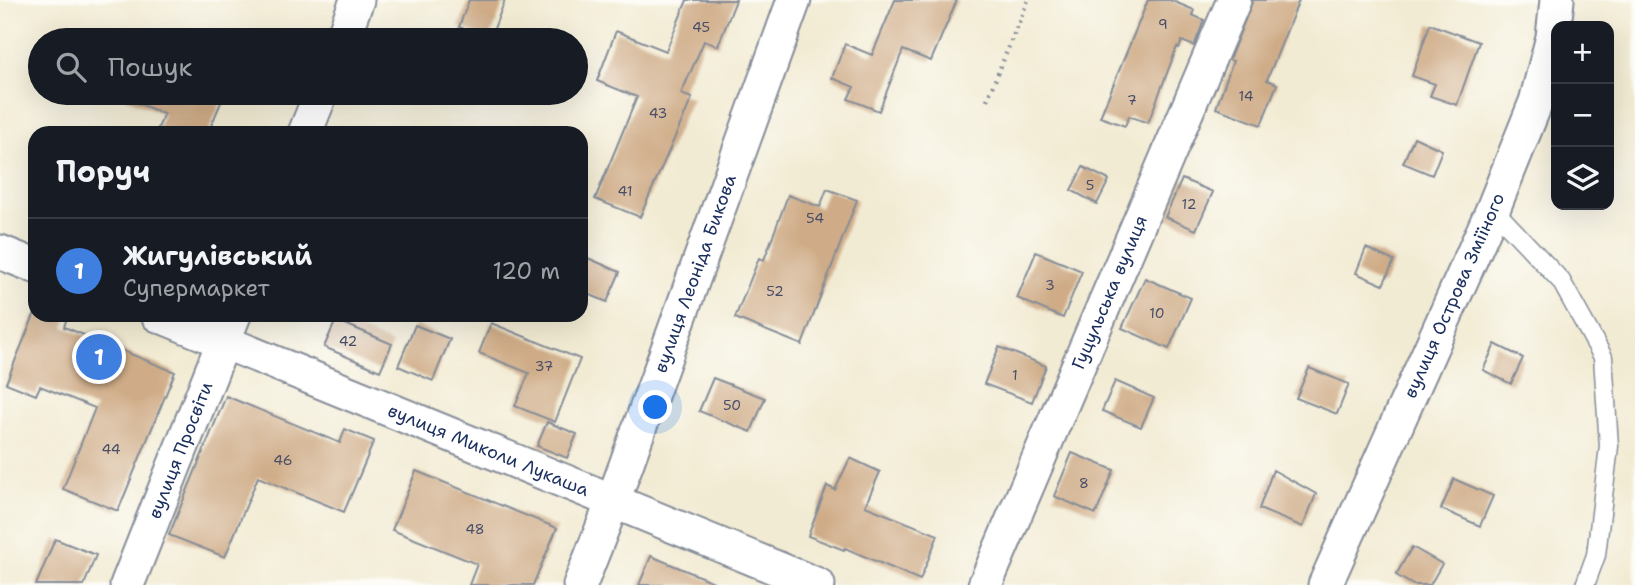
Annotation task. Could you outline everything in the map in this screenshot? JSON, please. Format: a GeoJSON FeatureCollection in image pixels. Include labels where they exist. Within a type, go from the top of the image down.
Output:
{"type":"FeatureCollection","features":[{"type":"Feature","properties":{"kind":"street"},"geometry":{"type":"LineString","coordinates":[[346,28],[357,0]]}},
{"type":"Feature","properties":{"kind":"street","name":"вулиця Леоніда Бикова"},"geometry":{"type":"LineString","coordinates":[[580,585],[613,501],[794,0]]}},
{"type":"Feature","properties":{"kind":"street","name":"Гуцульська вулиця"},"geometry":{"type":"LineString","coordinates":[[985,585],[1234,0]]}},
{"type":"Feature","properties":{"kind":"street","name":"вулиця Острова Зміїного"},"geometry":{"type":"LineString","coordinates":[[1325,585],[1493,209],[1536,102],[1553,37],[1557,0]]}},
{"type":"Feature","properties":{"kind":"street"},"geometry":{"type":"LineString","coordinates":[[308,126],[316,105]]}},
{"type":"Feature","properties":{"kind":"street"},"geometry":{"type":"LineString","coordinates":[[0,252],[28,263]]}},
{"type":"Feature","properties":{"kind":"street","name":"вулиця Миколи Лукаша"},"geometry":{"type":"LineString","coordinates":[[196,322],[229,328],[613,501],[818,585]]}},
{"type":"Feature","properties":{"kind":"street","name":"вулиця Просвіти"},"geometry":{"type":"LineString","coordinates":[[127,585],[229,328]]}},
{"type":"Feature","properties":{"kind":"lane"},"geometry":{"type":"LineString","coordinates":[[1493,209],[1561,281],[1603,357],[1609,446],[1596,555],[1585,585]]}},
{"type":"Feature","properties":{"kind":"path"},"geometry":{"type":"LineString","coordinates":[[987,100],[1028,0]]}},
{"type":"Feature","properties":{"kind":"building"},"geometry":{"type":"Polygon","coordinates":[[[469,0],[505,0],[494,28],[459,27],[469,0]]]}},
{"type":"Feature","properties":{"kind":"building"},"geometry":{"type":"Polygon","coordinates":[[[687,0],[736,0],[718,46],[704,41],[681,94],[692,98],[640,217],[595,199],[637,97],[597,81],[616,31],[666,51],[687,0]]]}},
{"type":"Feature","properties":{"kind":"building"},"geometry":{"type":"Polygon","coordinates":[[[895,0],[957,0],[931,61],[903,50],[879,111],[848,99],[854,87],[832,78],[845,44],[872,55],[895,0]]]}},
{"type":"Feature","properties":{"kind":"building"},"geometry":{"type":"Polygon","coordinates":[[[1148,0],[1170,0],[1194,10],[1192,15],[1204,20],[1194,46],[1182,41],[1179,48],[1177,47],[1148,123],[1129,116],[1125,126],[1100,117],[1148,0]]]}},
{"type":"Feature","properties":{"kind":"building"},"geometry":{"type":"Polygon","coordinates":[[[1253,0],[1299,0],[1267,80],[1277,84],[1261,125],[1216,108],[1233,61],[1229,60],[1253,0]]]}},
{"type":"Feature","properties":{"kind":"building"},"geometry":{"type":"Polygon","coordinates":[[[1430,24],[1479,42],[1457,105],[1430,96],[1435,84],[1412,76],[1430,24]]]}},
{"type":"Feature","properties":{"kind":"building"},"geometry":{"type":"Polygon","coordinates":[[[143,105],[220,105],[211,126],[159,126],[164,114],[143,105]]]}},
{"type":"Feature","properties":{"kind":"building"},"geometry":{"type":"Polygon","coordinates":[[[1414,137],[1442,150],[1432,175],[1403,163],[1414,137]]]}},
{"type":"Feature","properties":{"kind":"building"},"geometry":{"type":"Polygon","coordinates":[[[1083,167],[1109,180],[1097,204],[1071,190],[1083,167]]]}},
{"type":"Feature","properties":{"kind":"building"},"geometry":{"type":"Polygon","coordinates":[[[1182,179],[1213,192],[1196,230],[1165,217],[1182,179]]]}},
{"type":"Feature","properties":{"kind":"building"},"geometry":{"type":"Polygon","coordinates":[[[827,189],[857,200],[802,345],[735,318],[759,258],[764,260],[788,195],[820,207],[827,189]]]}},
{"type":"Feature","properties":{"kind":"building"},"geometry":{"type":"Polygon","coordinates":[[[1366,248],[1394,261],[1383,285],[1356,273],[1366,248]]]}},
{"type":"Feature","properties":{"kind":"building"},"geometry":{"type":"Polygon","coordinates":[[[1036,252],[1082,271],[1063,318],[1017,298],[1036,252]]]}},
{"type":"Feature","properties":{"kind":"building"},"geometry":{"type":"Polygon","coordinates":[[[588,258],[620,272],[607,302],[588,294],[588,258]]]}},
{"type":"Feature","properties":{"kind":"building"},"geometry":{"type":"Polygon","coordinates":[[[1145,278],[1191,298],[1169,349],[1122,328],[1145,278]]]}},
{"type":"Feature","properties":{"kind":"building"},"geometry":{"type":"Polygon","coordinates":[[[31,322],[66,322],[64,327],[175,372],[118,511],[63,489],[95,408],[40,386],[36,395],[6,383],[31,322]]]}},
{"type":"Feature","properties":{"kind":"building"},"geometry":{"type":"Polygon","coordinates":[[[335,322],[392,344],[380,371],[324,347],[335,322]]]}},
{"type":"Feature","properties":{"kind":"building"},"geometry":{"type":"Polygon","coordinates":[[[491,323],[580,359],[555,422],[515,406],[529,373],[479,353],[491,323]]]}},
{"type":"Feature","properties":{"kind":"building"},"geometry":{"type":"Polygon","coordinates":[[[415,325],[450,339],[433,381],[398,366],[415,325]]]}},
{"type":"Feature","properties":{"kind":"building"},"geometry":{"type":"Polygon","coordinates":[[[1495,344],[1523,358],[1511,384],[1483,370],[1495,344]]]}},
{"type":"Feature","properties":{"kind":"building"},"geometry":{"type":"Polygon","coordinates":[[[999,347],[1046,366],[1032,402],[984,384],[999,347]]]}},
{"type":"Feature","properties":{"kind":"building"},"geometry":{"type":"Polygon","coordinates":[[[1309,368],[1349,384],[1337,414],[1296,398],[1309,368]]]}},
{"type":"Feature","properties":{"kind":"building"},"geometry":{"type":"Polygon","coordinates":[[[713,378],[765,398],[751,432],[699,411],[713,378]]]}},
{"type":"Feature","properties":{"kind":"building"},"geometry":{"type":"Polygon","coordinates":[[[1115,381],[1154,398],[1141,427],[1102,411],[1115,381]]]}},
{"type":"Feature","properties":{"kind":"building"},"geometry":{"type":"Polygon","coordinates":[[[226,396],[340,443],[345,429],[374,441],[344,512],[258,477],[225,557],[169,535],[226,396]]]}},
{"type":"Feature","properties":{"kind":"building"},"geometry":{"type":"Polygon","coordinates":[[[547,422],[577,434],[567,458],[537,446],[547,422]]]}},
{"type":"Feature","properties":{"kind":"building"},"geometry":{"type":"Polygon","coordinates":[[[1072,453],[1114,470],[1096,514],[1054,496],[1072,453]]]}},
{"type":"Feature","properties":{"kind":"building"},"geometry":{"type":"Polygon","coordinates":[[[850,458],[880,472],[865,506],[938,535],[920,580],[845,548],[844,550],[808,536],[827,486],[835,490],[850,458]]]}},
{"type":"Feature","properties":{"kind":"building"},"geometry":{"type":"Polygon","coordinates":[[[1273,470],[1316,494],[1303,527],[1259,509],[1273,470]]]}},
{"type":"Feature","properties":{"kind":"building"},"geometry":{"type":"Polygon","coordinates":[[[416,471],[557,528],[533,585],[469,585],[477,564],[392,530],[416,471]]]}},
{"type":"Feature","properties":{"kind":"building"},"geometry":{"type":"Polygon","coordinates":[[[1454,479],[1493,496],[1480,526],[1441,509],[1454,479]]]}},
{"type":"Feature","properties":{"kind":"building"},"geometry":{"type":"Polygon","coordinates":[[[55,539],[96,555],[84,585],[36,585],[55,539]]]}},
{"type":"Feature","properties":{"kind":"building"},"geometry":{"type":"Polygon","coordinates":[[[1412,547],[1442,564],[1430,585],[1413,585],[1396,575],[1412,547]]]}},
{"type":"Feature","properties":{"kind":"building"},"geometry":{"type":"Polygon","coordinates":[[[651,556],[718,584],[718,585],[639,585],[651,556]]]}},
{"type":"Feature","properties":{"kind":"place","name":"Жигулівський"},"geometry":{"type":"Point","coordinates":[99,357]}}]}
